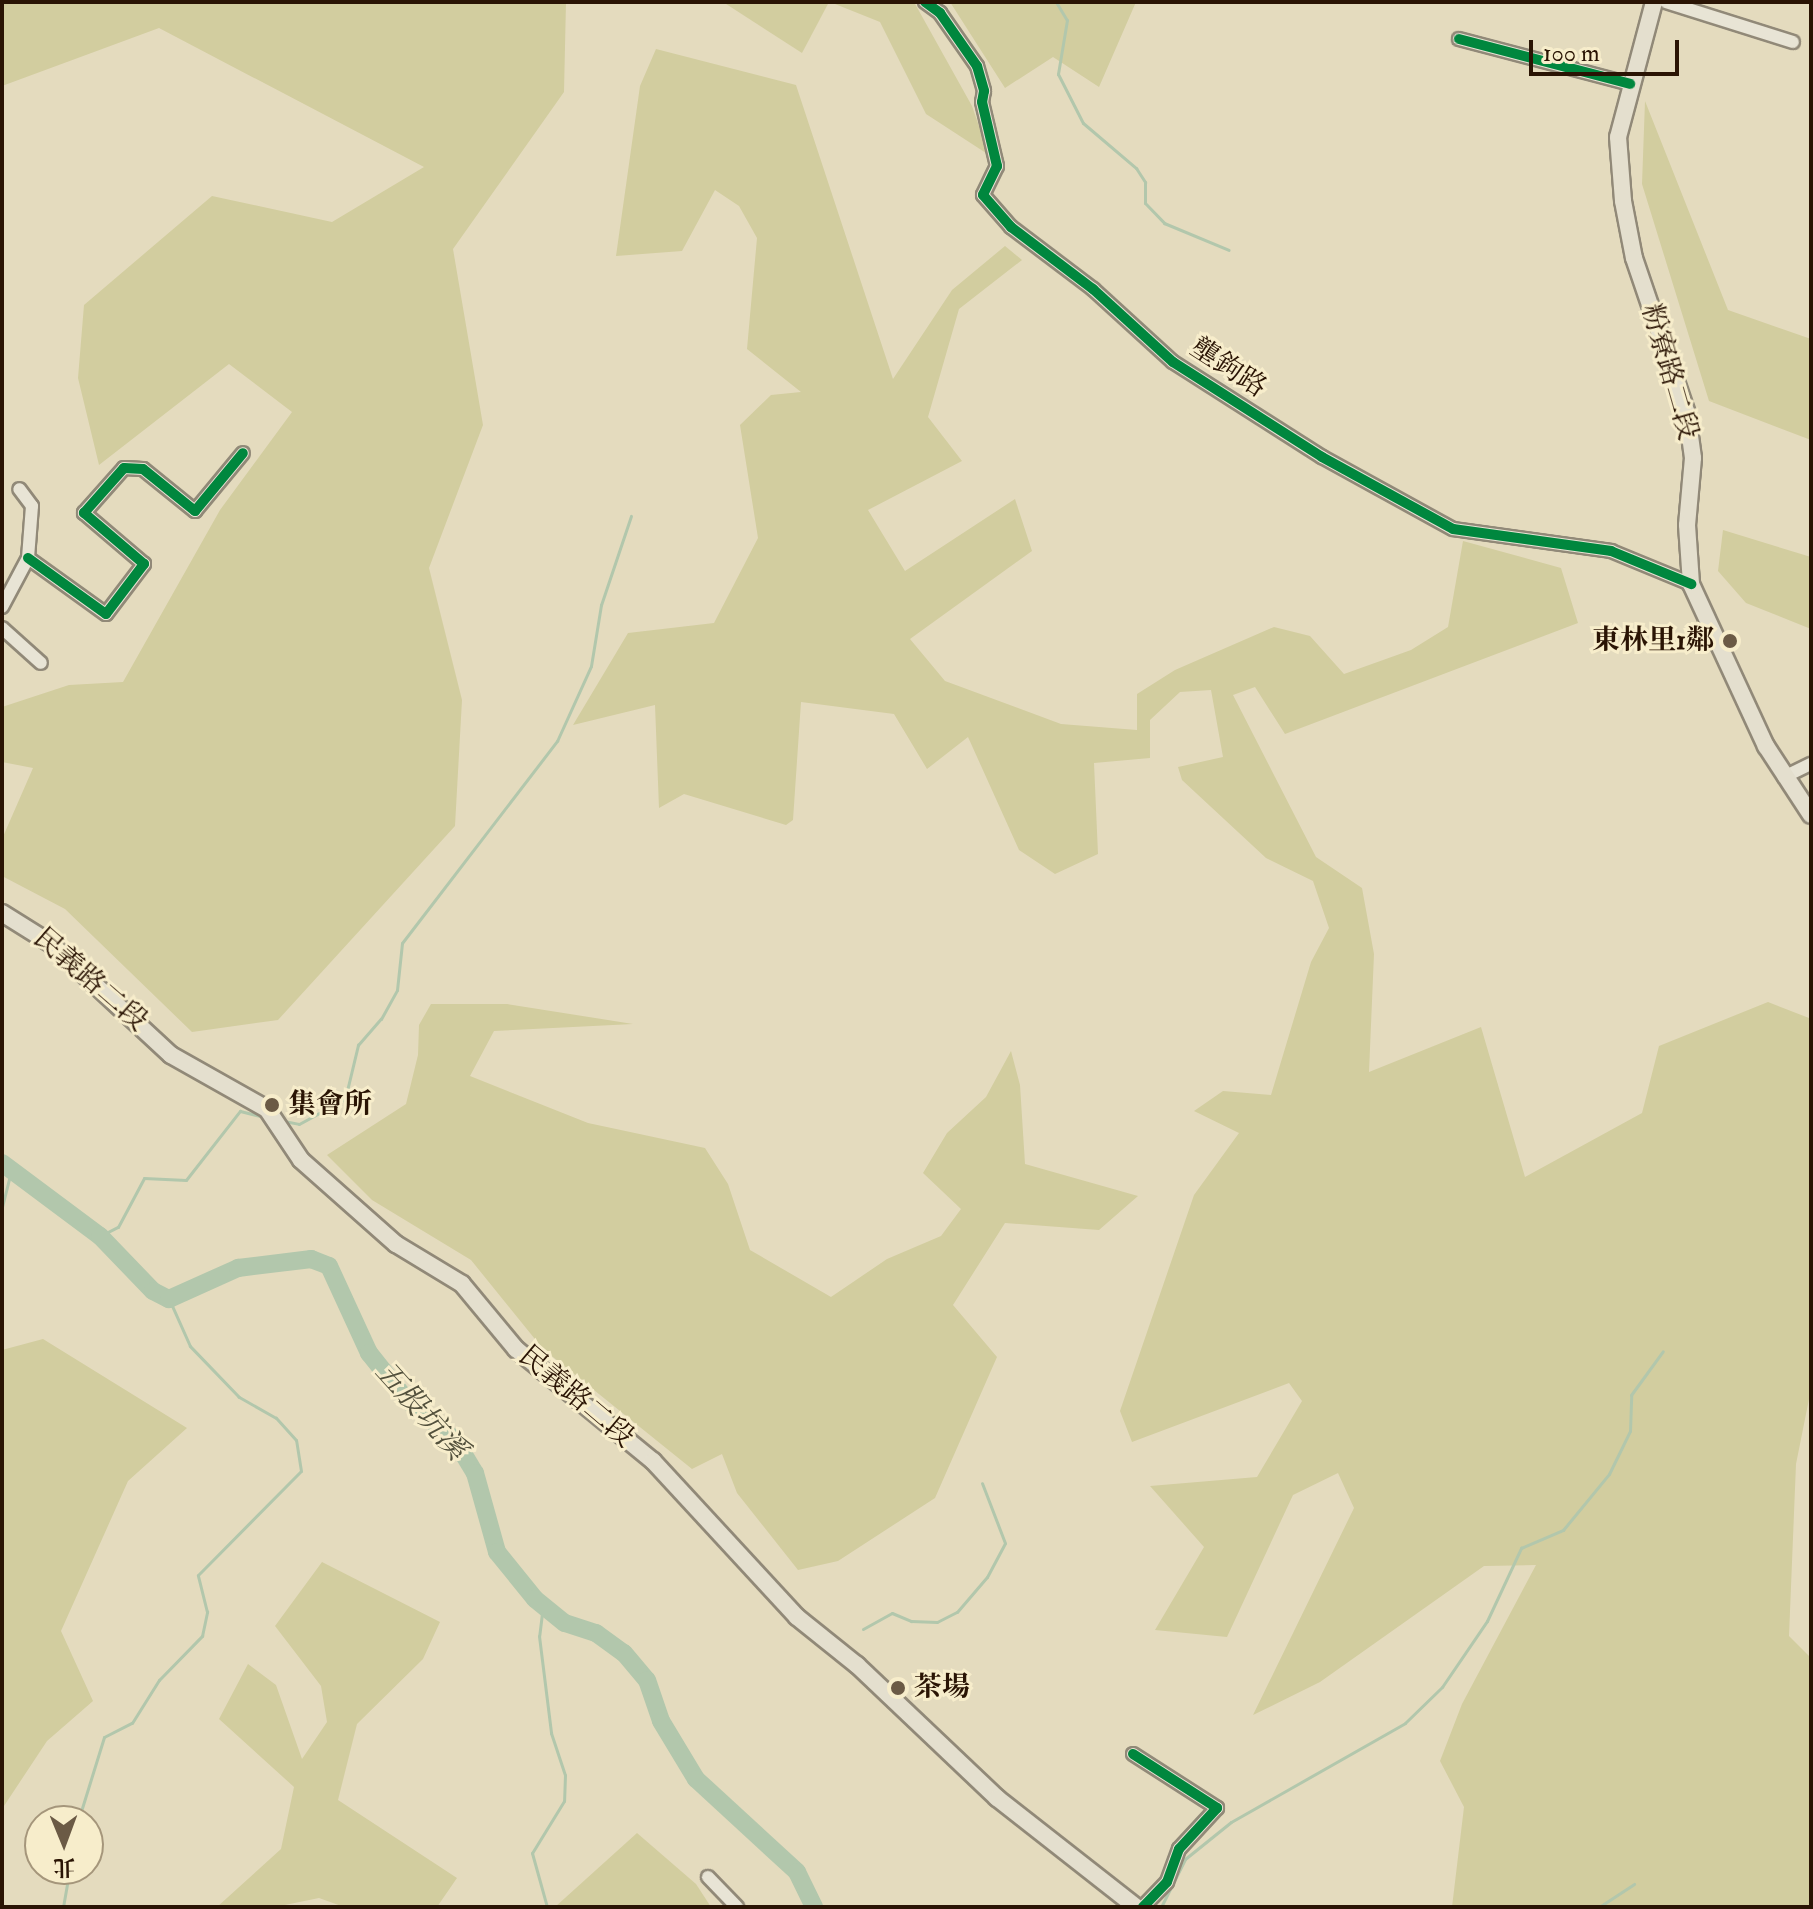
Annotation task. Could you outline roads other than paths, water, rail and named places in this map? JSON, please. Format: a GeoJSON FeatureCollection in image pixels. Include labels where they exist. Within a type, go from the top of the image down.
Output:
{"type":"FeatureCollection","features":[{"type":"Feature","properties":{"kind":"main road","name":"粉寮路二段"},"geometry":{"type":"LineString","coordinates":[[1654,2],[1618,137],[1623,201],[1634,258],[1687,414],[1693,458],[1687,525],[1691,584],[1784,777],[1811,815]]}},
{"type":"Feature","properties":{"kind":"main road","name":"民義路二段"},"geometry":{"type":"LineString","coordinates":[[2,913],[50,943],[171,1055],[246,1095],[275,1121],[301,1160],[396,1244],[462,1284],[516,1349],[653,1461],[797,1617],[857,1665],[997,1798],[1136,1907]]}},
{"type":"Feature","properties":{"kind":"street","name":"壟鉤路"},"geometry":{"type":"LineString","coordinates":[[925,2],[940,13],[977,66],[997,166],[983,195],[1011,227],[1093,289],[1173,362],[1322,457],[1453,529],[1611,551],[1691,584]]}},
{"type":"Feature","properties":{"kind":"street"},"geometry":{"type":"LineString","coordinates":[[1666,2],[1793,42]]}},
{"type":"Feature","properties":{"kind":"street"},"geometry":{"type":"LineString","coordinates":[[1459,39],[1630,84]]}},
{"type":"Feature","properties":{"kind":"street"},"geometry":{"type":"LineString","coordinates":[[28,558],[106,614],[144,564],[84,513],[124,468],[143,469],[195,511],[243,453]]}},
{"type":"Feature","properties":{"kind":"street"},"geometry":{"type":"LineString","coordinates":[[2,607],[28,558],[32,506],[19,489]]}},
{"type":"Feature","properties":{"kind":"street"},"geometry":{"type":"LineString","coordinates":[[2,628],[41,663]]}},
{"type":"Feature","properties":{"kind":"street"},"geometry":{"type":"LineString","coordinates":[[1784,777],[1811,764]]}},
{"type":"Feature","properties":{"kind":"street"},"geometry":{"type":"LineString","coordinates":[[1133,1754],[1217,1808],[1179,1849],[1167,1882],[1143,1907]]}},
{"type":"Feature","properties":{"kind":"street"},"geometry":{"type":"LineString","coordinates":[[708,1877],[737,1907]]}},
{"type":"Feature","properties":{"kind":"waterway"},"geometry":{"type":"LineString","coordinates":[[1056,2],[1067,20],[1058,74],[1083,123],[1136,168],[1145,182],[1145,203],[1164,223],[1229,250]]}},
{"type":"Feature","properties":{"kind":"waterway"},"geometry":{"type":"LineString","coordinates":[[284,1121],[299,1124],[345,1099],[358,1045],[381,1019],[397,990],[402,943],[557,741],[591,666],[601,605],[631,516]]}},
{"type":"Feature","properties":{"kind":"waterway"},"geometry":{"type":"LineString","coordinates":[[100,1236],[118,1227],[144,1178],[186,1180],[240,1111],[264,1117]]}},
{"type":"Feature","properties":{"kind":"waterway","name":"五股坑溪"},"geometry":{"type":"LineString","coordinates":[[2,1163],[100,1236],[153,1291],[169,1299],[238,1268],[311,1259],[329,1266],[369,1353],[405,1398],[455,1440],[475,1473],[497,1552],[535,1599],[565,1623],[596,1633],[624,1653],[647,1680],[661,1721],[696,1779],[797,1872],[814,1907]]}},
{"type":"Feature","properties":{"kind":"waterway"},"geometry":{"type":"LineString","coordinates":[[2,1207],[11,1172]]}},
{"type":"Feature","properties":{"kind":"waterway"},"geometry":{"type":"LineString","coordinates":[[83,1805],[104,1737],[132,1723],[159,1680],[202,1636],[207,1612],[198,1575],[301,1471],[296,1440],[276,1418],[239,1397],[190,1346],[169,1299]]}},
{"type":"Feature","properties":{"kind":"waterway"},"geometry":{"type":"LineString","coordinates":[[1161,1907],[1185,1859],[1231,1822],[1405,1723],[1442,1687],[1487,1621],[1521,1548],[1563,1530],[1609,1474],[1630,1431],[1631,1395],[1663,1351]]}},
{"type":"Feature","properties":{"kind":"waterway"},"geometry":{"type":"LineString","coordinates":[[863,1629],[892,1613],[911,1621],[937,1622],[957,1612],[987,1577],[1005,1543],[982,1483]]}},
{"type":"Feature","properties":{"kind":"waterway"},"geometry":{"type":"LineString","coordinates":[[543,1605],[539,1636],[551,1733],[565,1775],[564,1801],[532,1853],[547,1907]]}},
{"type":"Feature","properties":{"kind":"waterway"},"geometry":{"type":"LineString","coordinates":[[1599,1907],[1634,1884]]}},
{"type":"Feature","properties":{"kind":"waterway"},"geometry":{"type":"LineString","coordinates":[[63,1907],[67,1885]]}},
{"type":"Feature","properties":{"kind":"place","name":"東林里1鄰"},"geometry":{"type":"Point","coordinates":[1730,641]}},
{"type":"Feature","properties":{"kind":"place","name":"集會所"},"geometry":{"type":"Point","coordinates":[272,1105]}},
{"type":"Feature","properties":{"kind":"place","name":"茶場"},"geometry":{"type":"Point","coordinates":[898,1688]}}]}
